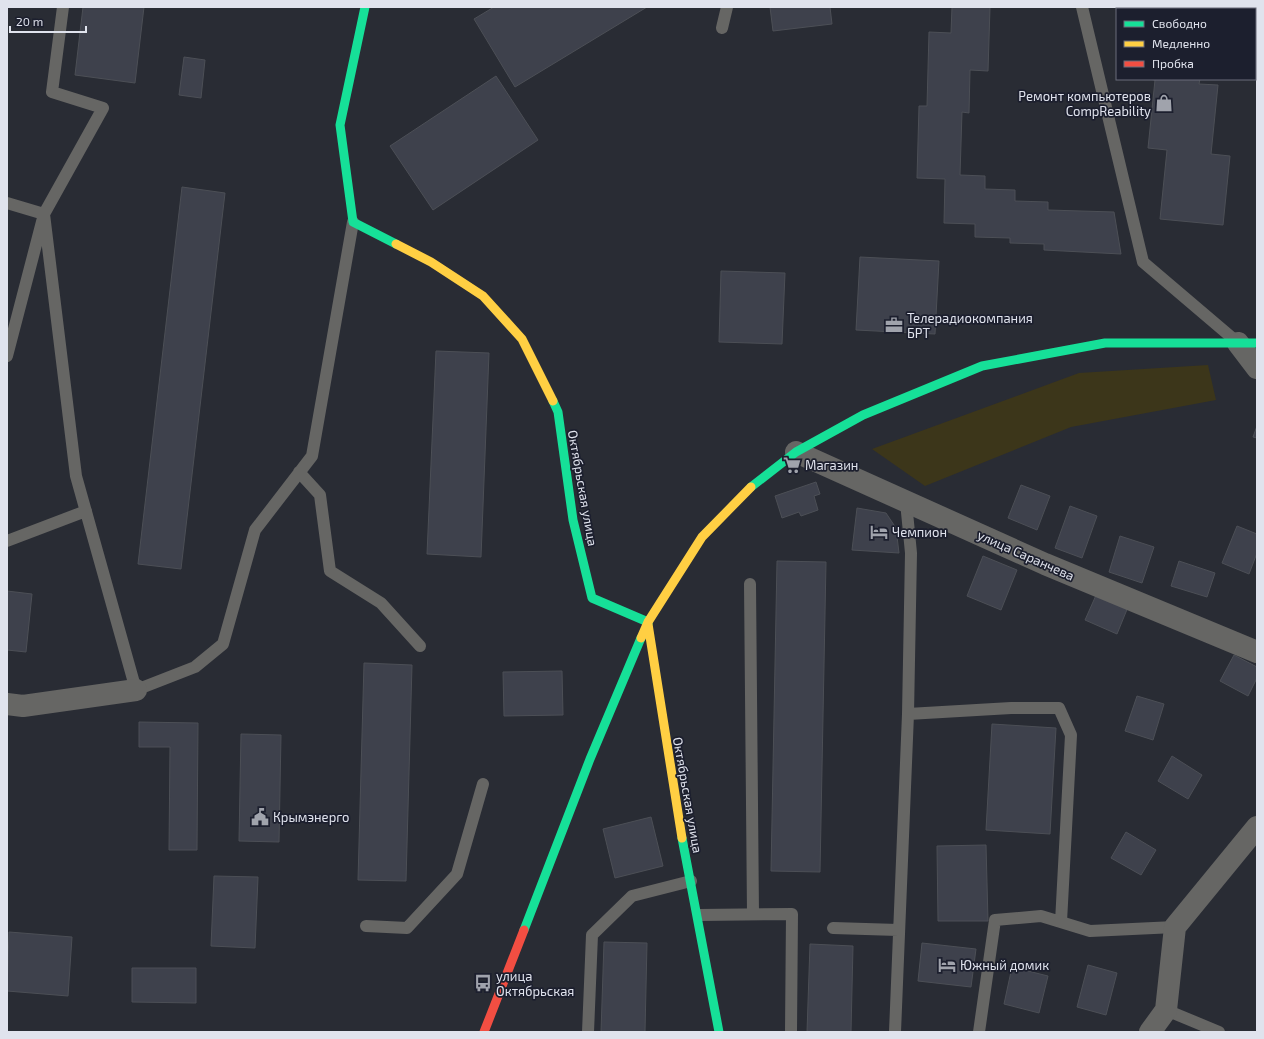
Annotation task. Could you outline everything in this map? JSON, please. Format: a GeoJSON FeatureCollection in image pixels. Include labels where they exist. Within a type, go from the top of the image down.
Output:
{"type":"FeatureCollection","features":[{"type":"Feature","properties":{"kind":"street"},"geometry":{"type":"LineString","coordinates":[[353,222],[340,125],[364,7]]}},
{"type":"Feature","properties":{"kind":"street","name":"Октябрьская улица"},"geometry":{"type":"LineString","coordinates":[[353,222],[431,262],[483,296],[522,339],[558,412],[573,520],[592,598],[648,622],[665,736],[719,1032]]}},
{"type":"Feature","properties":{"kind":"street"},"geometry":{"type":"LineString","coordinates":[[484,1032],[590,759],[648,622],[702,537],[752,486],[796,452],[863,415],[982,366],[1105,343],[1248,343],[1257,368]]}},
{"type":"Feature","properties":{"kind":"street","name":"улица Саранчева"},"geometry":{"type":"LineString","coordinates":[[796,452],[1045,564],[1257,652]]}},
{"type":"Feature","properties":{"kind":"street"},"geometry":{"type":"LineString","coordinates":[[7,704],[23,706],[136,690]]}},
{"type":"Feature","properties":{"kind":"street"},"geometry":{"type":"LineString","coordinates":[[1150,1032],[1166,1010],[1175,927],[1257,827]]}},
{"type":"Feature","properties":{"kind":"lane"},"geometry":{"type":"LineString","coordinates":[[7,356],[44,214],[103,108],[52,92],[63,7]]}},
{"type":"Feature","properties":{"kind":"lane"},"geometry":{"type":"LineString","coordinates":[[722,28],[727,7]]}},
{"type":"Feature","properties":{"kind":"lane"},"geometry":{"type":"LineString","coordinates":[[1082,7],[1143,262],[1248,343]]}},
{"type":"Feature","properties":{"kind":"lane"},"geometry":{"type":"LineString","coordinates":[[7,202],[44,214]]}},
{"type":"Feature","properties":{"kind":"lane"},"geometry":{"type":"LineString","coordinates":[[44,214],[76,476],[136,690],[195,667],[223,644],[255,530],[312,456],[353,222]]}},
{"type":"Feature","properties":{"kind":"lane"},"geometry":{"type":"LineString","coordinates":[[299,472],[320,495],[330,572],[382,603],[420,646]]}},
{"type":"Feature","properties":{"kind":"lane"},"geometry":{"type":"LineString","coordinates":[[895,1032],[908,714],[911,553],[906,502]]}},
{"type":"Feature","properties":{"kind":"lane"},"geometry":{"type":"LineString","coordinates":[[7,541],[86,511]]}},
{"type":"Feature","properties":{"kind":"lane"},"geometry":{"type":"LineString","coordinates":[[750,584],[753,914]]}},
{"type":"Feature","properties":{"kind":"lane"},"geometry":{"type":"LineString","coordinates":[[908,714],[1011,708],[1059,708],[1071,735],[1061,922]]}},
{"type":"Feature","properties":{"kind":"lane"},"geometry":{"type":"LineString","coordinates":[[366,926],[407,928],[457,874],[483,784]]}},
{"type":"Feature","properties":{"kind":"lane"},"geometry":{"type":"LineString","coordinates":[[588,1032],[592,935],[632,896],[691,881]]}},
{"type":"Feature","properties":{"kind":"lane"},"geometry":{"type":"LineString","coordinates":[[699,916],[792,914],[791,1032]]}},
{"type":"Feature","properties":{"kind":"lane"},"geometry":{"type":"LineString","coordinates":[[978,1032],[995,920],[1041,916],[1090,931],[1175,927]]}},
{"type":"Feature","properties":{"kind":"lane"},"geometry":{"type":"LineString","coordinates":[[833,928],[898,930]]}},
{"type":"Feature","properties":{"kind":"lane"},"geometry":{"type":"LineString","coordinates":[[1166,1010],[1219,1032]]}},
{"type":"Feature","properties":{"kind":"shaded area"},"geometry":{"type":"Polygon","coordinates":[[[1208,365],[1216,400],[1071,427],[925,486],[872,449],[1079,373],[1208,365]]]}},
{"type":"Feature","properties":{"kind":"building"},"geometry":{"type":"Polygon","coordinates":[[[83,7],[144,7],[135,83],[75,75],[83,7]]]}},
{"type":"Feature","properties":{"kind":"building"},"geometry":{"type":"Polygon","coordinates":[[[494,7],[647,7],[515,87],[474,19],[494,7]]]}},
{"type":"Feature","properties":{"kind":"building"},"geometry":{"type":"Polygon","coordinates":[[[770,7],[830,7],[832,24],[773,31],[770,7]]]}},
{"type":"Feature","properties":{"kind":"building"},"geometry":{"type":"Polygon","coordinates":[[[952,7],[990,7],[988,71],[970,70],[969,113],[962,112],[960,175],[985,176],[985,189],[1015,190],[1015,201],[1048,202],[1048,210],[1114,212],[1121,254],[1044,250],[1044,244],[1010,243],[1010,238],[975,237],[975,224],[944,223],[945,179],[917,178],[919,106],[927,106],[929,32],[951,33],[952,7]]]}},
{"type":"Feature","properties":{"kind":"building"},"geometry":{"type":"Polygon","coordinates":[[[1124,7],[1187,7],[1187,8],[1124,7]]]}},
{"type":"Feature","properties":{"kind":"building"},"geometry":{"type":"Polygon","coordinates":[[[184,57],[205,60],[201,98],[179,95],[184,57]]]}},
{"type":"Feature","properties":{"kind":"building"},"geometry":{"type":"Polygon","coordinates":[[[496,76],[538,140],[433,210],[390,146],[496,76]]]}},
{"type":"Feature","properties":{"kind":"building"},"geometry":{"type":"Polygon","coordinates":[[[1155,80],[1200,80],[1199,84],[1218,85],[1211,154],[1230,156],[1223,225],[1160,219],[1167,150],[1148,148],[1155,80]]]}},
{"type":"Feature","properties":{"kind":"building"},"geometry":{"type":"Polygon","coordinates":[[[182,187],[225,193],[181,569],[138,564],[182,187]]]}},
{"type":"Feature","properties":{"kind":"building"},"geometry":{"type":"Polygon","coordinates":[[[860,257],[939,261],[935,334],[856,330],[860,257]]]}},
{"type":"Feature","properties":{"kind":"building"},"geometry":{"type":"Polygon","coordinates":[[[721,271],[785,273],[782,344],[719,342],[721,271]]]}},
{"type":"Feature","properties":{"kind":"building"},"geometry":{"type":"Polygon","coordinates":[[[436,351],[489,353],[481,557],[427,554],[436,351]]]}},
{"type":"Feature","properties":{"kind":"building"},"geometry":{"type":"Polygon","coordinates":[[[1257,426],[1257,438],[1253,437],[1257,426]]]}},
{"type":"Feature","properties":{"kind":"building"},"geometry":{"type":"Polygon","coordinates":[[[816,482],[820,494],[814,496],[818,510],[801,516],[799,512],[782,518],[775,496],[816,482]]]}},
{"type":"Feature","properties":{"kind":"building"},"geometry":{"type":"Polygon","coordinates":[[[1021,485],[1050,496],[1037,530],[1008,518],[1021,485]]]}},
{"type":"Feature","properties":{"kind":"building"},"geometry":{"type":"Polygon","coordinates":[[[1070,506],[1097,516],[1082,558],[1055,548],[1070,506]]]}},
{"type":"Feature","properties":{"kind":"building"},"geometry":{"type":"Polygon","coordinates":[[[857,508],[886,513],[896,528],[899,553],[852,550],[857,508]]]}},
{"type":"Feature","properties":{"kind":"building"},"geometry":{"type":"Polygon","coordinates":[[[1237,526],[1257,534],[1257,553],[1249,574],[1222,563],[1237,526]]]}},
{"type":"Feature","properties":{"kind":"building"},"geometry":{"type":"Polygon","coordinates":[[[1120,536],[1154,547],[1142,583],[1109,572],[1120,536]]]}},
{"type":"Feature","properties":{"kind":"building"},"geometry":{"type":"Polygon","coordinates":[[[983,556],[1017,570],[1001,610],[967,596],[983,556]]]}},
{"type":"Feature","properties":{"kind":"building"},"geometry":{"type":"Polygon","coordinates":[[[777,561],[826,562],[820,872],[771,871],[777,561]]]}},
{"type":"Feature","properties":{"kind":"building"},"geometry":{"type":"Polygon","coordinates":[[[1179,561],[1215,573],[1207,597],[1171,586],[1179,561]]]}},
{"type":"Feature","properties":{"kind":"building"},"geometry":{"type":"Polygon","coordinates":[[[7,591],[32,594],[26,652],[7,650],[7,591]]]}},
{"type":"Feature","properties":{"kind":"building"},"geometry":{"type":"Polygon","coordinates":[[[1097,593],[1128,607],[1117,634],[1085,620],[1097,593]]]}},
{"type":"Feature","properties":{"kind":"building"},"geometry":{"type":"Polygon","coordinates":[[[1234,655],[1257,667],[1257,678],[1248,696],[1220,681],[1234,655]]]}},
{"type":"Feature","properties":{"kind":"building"},"geometry":{"type":"Polygon","coordinates":[[[364,663],[412,665],[406,881],[358,880],[364,663]]]}},
{"type":"Feature","properties":{"kind":"building"},"geometry":{"type":"Polygon","coordinates":[[[562,671],[563,715],[504,716],[503,672],[562,671]]]}},
{"type":"Feature","properties":{"kind":"building"},"geometry":{"type":"Polygon","coordinates":[[[1137,696],[1164,704],[1153,740],[1125,731],[1137,696]]]}},
{"type":"Feature","properties":{"kind":"building"},"geometry":{"type":"Polygon","coordinates":[[[139,722],[198,723],[197,850],[169,850],[170,747],[139,747],[139,722]]]}},
{"type":"Feature","properties":{"kind":"building"},"geometry":{"type":"Polygon","coordinates":[[[992,724],[1056,728],[1050,834],[986,830],[992,724]]]}},
{"type":"Feature","properties":{"kind":"building"},"geometry":{"type":"Polygon","coordinates":[[[241,734],[281,735],[279,842],[239,841],[241,734]]]}},
{"type":"Feature","properties":{"kind":"building"},"geometry":{"type":"Polygon","coordinates":[[[1172,756],[1202,775],[1188,799],[1158,781],[1172,756]]]}},
{"type":"Feature","properties":{"kind":"building"},"geometry":{"type":"Polygon","coordinates":[[[651,817],[663,866],[615,878],[603,829],[651,817]]]}},
{"type":"Feature","properties":{"kind":"building"},"geometry":{"type":"Polygon","coordinates":[[[1126,832],[1156,850],[1141,875],[1111,858],[1126,832]]]}},
{"type":"Feature","properties":{"kind":"building"},"geometry":{"type":"Polygon","coordinates":[[[986,845],[988,921],[938,921],[937,846],[986,845]]]}},
{"type":"Feature","properties":{"kind":"building"},"geometry":{"type":"Polygon","coordinates":[[[214,876],[258,877],[255,948],[211,946],[214,876]]]}},
{"type":"Feature","properties":{"kind":"building"},"geometry":{"type":"Polygon","coordinates":[[[9,932],[72,937],[68,996],[7,991],[9,932]]]}},
{"type":"Feature","properties":{"kind":"building"},"geometry":{"type":"Polygon","coordinates":[[[604,942],[647,943],[645,1032],[601,1032],[604,942]]]}},
{"type":"Feature","properties":{"kind":"building","name":"Южный домик"},"geometry":{"type":"Polygon","coordinates":[[[922,943],[976,949],[971,987],[918,981],[922,943]]]}},
{"type":"Feature","properties":{"kind":"building"},"geometry":{"type":"Polygon","coordinates":[[[810,944],[853,946],[851,1032],[807,1032],[810,944]]]}},
{"type":"Feature","properties":{"kind":"building"},"geometry":{"type":"Polygon","coordinates":[[[1088,965],[1117,973],[1106,1015],[1077,1007],[1088,965]]]}},
{"type":"Feature","properties":{"kind":"building"},"geometry":{"type":"Polygon","coordinates":[[[1012,967],[1048,976],[1039,1013],[1004,1004],[1012,967]]]}},
{"type":"Feature","properties":{"kind":"building"},"geometry":{"type":"Polygon","coordinates":[[[132,968],[196,968],[196,1003],[132,1002],[132,968]]]}},
{"type":"Feature","properties":{"kind":"traffic: fast"},"geometry":{"type":"LineString","coordinates":[[365,7],[340,125],[353,222],[396,244]]}},
{"type":"Feature","properties":{"kind":"traffic: fast"},"geometry":{"type":"LineString","coordinates":[[751,487],[796,452],[863,415],[982,366],[1105,343],[1257,343]]}},
{"type":"Feature","properties":{"kind":"traffic: fast"},"geometry":{"type":"LineString","coordinates":[[553,401],[558,412],[573,520],[592,598],[648,622],[648,624]]}},
{"type":"Feature","properties":{"kind":"traffic: fast"},"geometry":{"type":"LineString","coordinates":[[524,930],[590,759],[641,638]]}},
{"type":"Feature","properties":{"kind":"traffic: fast"},"geometry":{"type":"LineString","coordinates":[[682,838],[719,1032]]}},
{"type":"Feature","properties":{"kind":"traffic: slow"},"geometry":{"type":"LineString","coordinates":[[396,244],[431,262],[483,296],[522,339],[553,401]]}},
{"type":"Feature","properties":{"kind":"traffic: slow"},"geometry":{"type":"LineString","coordinates":[[641,638],[648,622],[702,537],[751,487]]}},
{"type":"Feature","properties":{"kind":"traffic: slow"},"geometry":{"type":"LineString","coordinates":[[648,624],[682,838]]}},
{"type":"Feature","properties":{"kind":"traffic: jam"},"geometry":{"type":"LineString","coordinates":[[484,1032],[524,930]]}},
{"type":"Feature","properties":{"kind":"place","name":"Ремонт компьютеров CompReability"},"geometry":{"type":"Point","coordinates":[1164,103]}},
{"type":"Feature","properties":{"kind":"place","name":"Телерадиокомпания БРТ"},"geometry":{"type":"Point","coordinates":[894,325]}},
{"type":"Feature","properties":{"kind":"place","name":"Магазин"},"geometry":{"type":"Point","coordinates":[792,465]}},
{"type":"Feature","properties":{"kind":"place","name":"Чемпион"},"geometry":{"type":"Point","coordinates":[879,532]}},
{"type":"Feature","properties":{"kind":"place","name":"Крымэнерго"},"geometry":{"type":"Point","coordinates":[260,817]}},
{"type":"Feature","properties":{"kind":"place","name":"Южный домик"},"geometry":{"type":"Point","coordinates":[947,965]}},
{"type":"Feature","properties":{"kind":"place","name":"улица Октябрьская"},"geometry":{"type":"Point","coordinates":[483,983]}}]}
